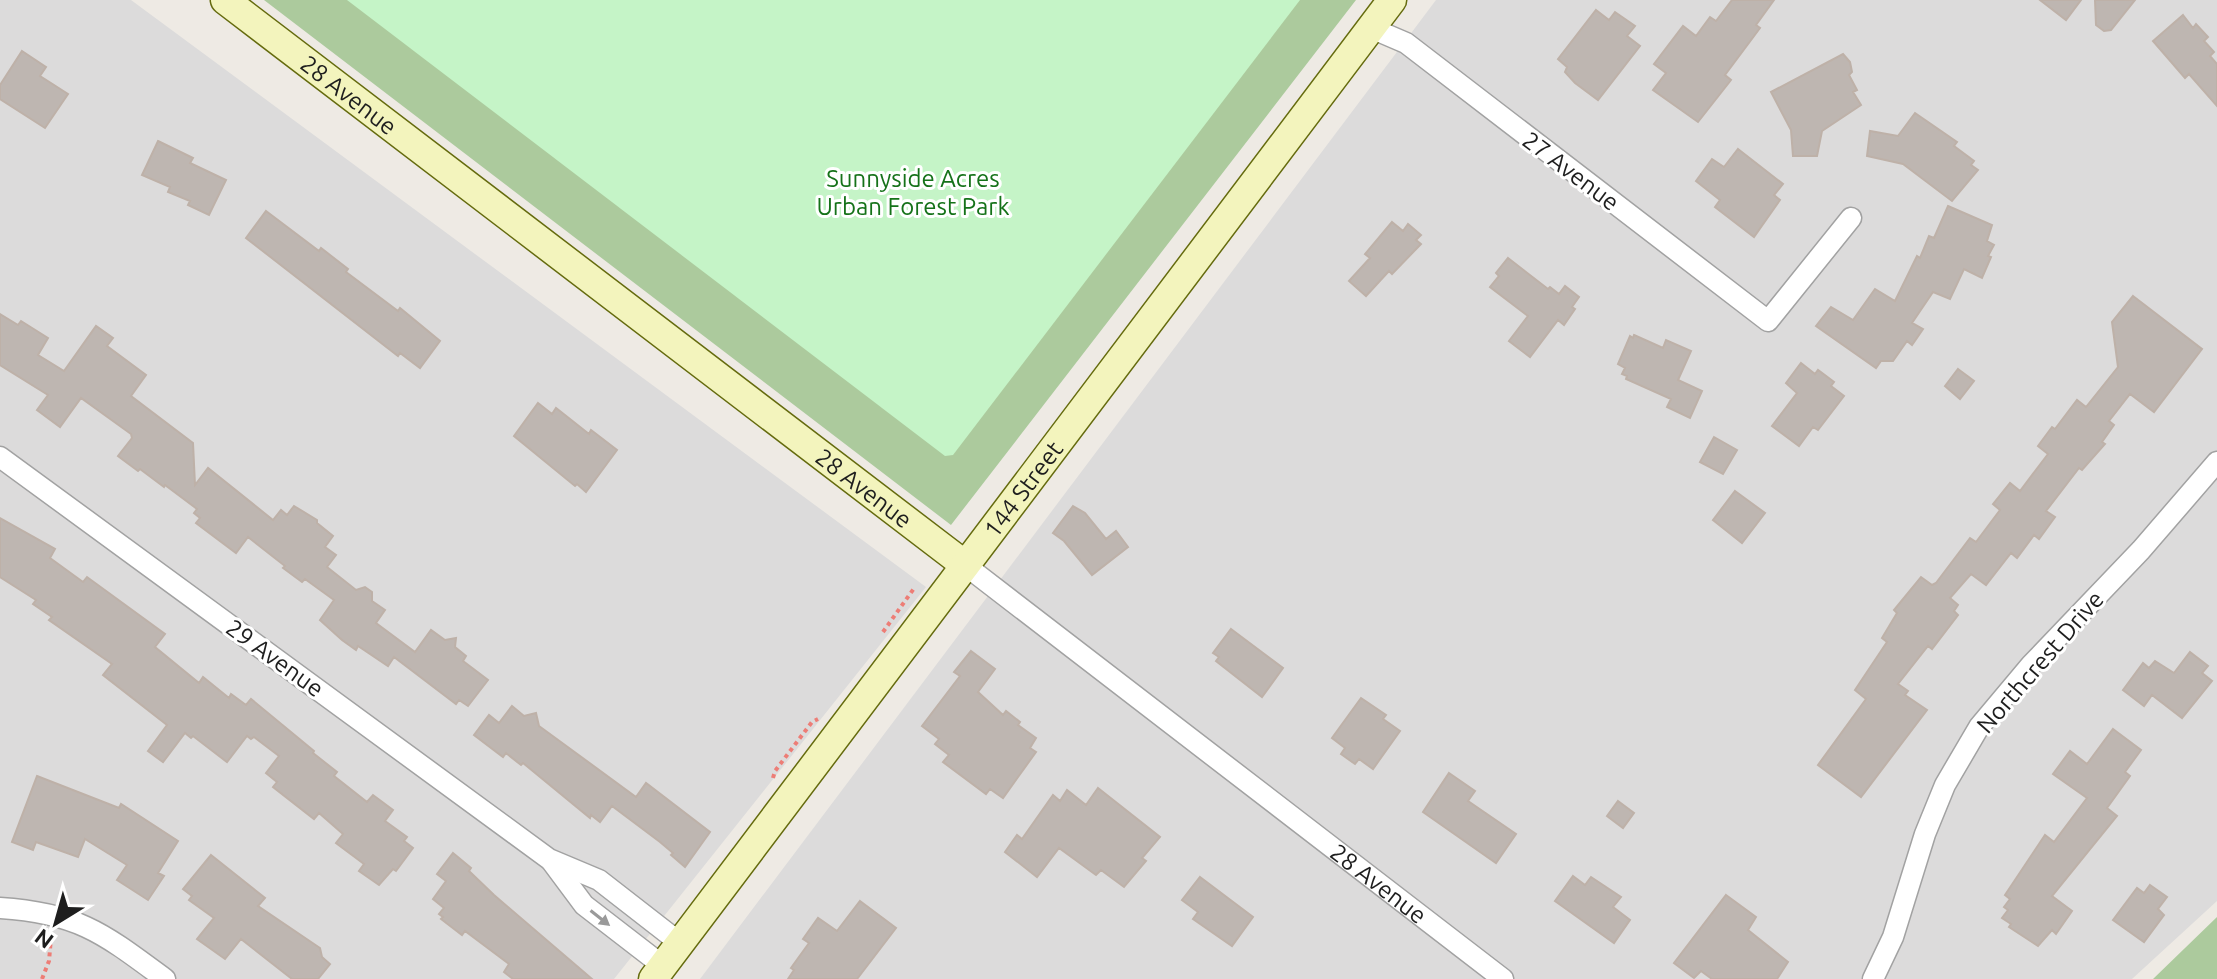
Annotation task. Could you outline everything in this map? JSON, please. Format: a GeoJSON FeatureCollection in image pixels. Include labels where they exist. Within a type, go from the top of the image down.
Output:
{"type":"FeatureCollection","features":[{"type":"Feature","properties":{"kind":"street","name":"28 Avenue"},"geometry":{"type":"LineString","coordinates":[[225,0],[1503,979]]}},
{"type":"Feature","properties":{"kind":"street","name":"144 Street"},"geometry":{"type":"LineString","coordinates":[[658,973],[1392,0]]}},
{"type":"Feature","properties":{"kind":"street","name":"27 Avenue"},"geometry":{"type":"LineString","coordinates":[[1371,28],[1406,43],[1768,321],[1851,218]]}},
{"type":"Feature","properties":{"kind":"street","name":"29 Avenue"},"geometry":{"type":"LineString","coordinates":[[0,457],[549,859],[599,880],[680,943]]}},
{"type":"Feature","properties":{"kind":"street","name":"Northcrest Drive"},"geometry":{"type":"LineString","coordinates":[[1873,979],[1905,905],[1925,834],[1945,785],[1979,727],[2031,665],[2141,550],[2217,462]]}},
{"type":"Feature","properties":{"kind":"street","name":"29 Avenue"},"geometry":{"type":"LineString","coordinates":[[549,859],[584,905],[658,973]]}},
{"type":"Feature","properties":{"kind":"street"},"geometry":{"type":"LineString","coordinates":[[0,908],[78,921],[110,938],[165,979]]}},
{"type":"Feature","properties":{"kind":"path"},"geometry":{"type":"LineString","coordinates":[[42,979],[49,961],[51,938]]}},
{"type":"Feature","properties":{"kind":"shaded area"},"geometry":{"type":"Polygon","coordinates":[[[0,0],[131,0],[926,587],[614,979],[0,979],[0,0]]]}},
{"type":"Feature","properties":{"kind":"shaded area"},"geometry":{"type":"Polygon","coordinates":[[[1436,0],[2217,0],[2217,901],[2132,979],[700,979],[1436,0]]]}},
{"type":"Feature","properties":{"kind":"green space","name":"Sunnyside Acres Urban Forest Park"},"geometry":{"type":"Polygon","coordinates":[[[264,0],[1356,0],[951,525],[264,0]]]}},
{"type":"Feature","properties":{"kind":"green space","name":"Sunnyside Acres Urban Forest Park"},"geometry":{"type":"Polygon","coordinates":[[[347,0],[1300,0],[953,455],[945,456],[347,0]]]}},
{"type":"Feature","properties":{"kind":"green space"},"geometry":{"type":"Polygon","coordinates":[[[2217,917],[2217,979],[2153,979],[2217,917]]]}},
{"type":"Feature","properties":{"kind":"building"},"geometry":{"type":"Polygon","coordinates":[[[1732,0],[1774,0],[1756,25],[1760,28],[1725,75],[1731,80],[1698,122],[1653,90],[1666,73],[1654,64],[1683,26],[1696,36],[1710,17],[1716,21],[1732,0]]]}},
{"type":"Feature","properties":{"kind":"building"},"geometry":{"type":"Polygon","coordinates":[[[2040,0],[2081,0],[2066,20],[2040,0]]]}},
{"type":"Feature","properties":{"kind":"building"},"geometry":{"type":"Polygon","coordinates":[[[2095,0],[2135,0],[2111,30],[2104,31],[2096,25],[2095,0]]]}},
{"type":"Feature","properties":{"kind":"building"},"geometry":{"type":"Polygon","coordinates":[[[1596,10],[1609,20],[1615,12],[1635,26],[1627,36],[1640,46],[1598,100],[1575,83],[1565,72],[1567,67],[1558,59],[1596,10]]]}},
{"type":"Feature","properties":{"kind":"building"},"geometry":{"type":"Polygon","coordinates":[[[2183,15],[2193,28],[2196,24],[2208,37],[2204,41],[2214,52],[2210,56],[2217,64],[2217,106],[2189,74],[2185,78],[2153,41],[2183,15]]]}},
{"type":"Feature","properties":{"kind":"building"},"geometry":{"type":"Polygon","coordinates":[[[22,51],[46,67],[40,76],[68,94],[45,128],[0,99],[0,85],[22,51]]]}},
{"type":"Feature","properties":{"kind":"building"},"geometry":{"type":"Polygon","coordinates":[[[1843,54],[1850,62],[1852,72],[1849,75],[1857,90],[1853,92],[1861,105],[1822,131],[1817,156],[1793,156],[1791,130],[1771,92],[1843,54]]]}},
{"type":"Feature","properties":{"kind":"building"},"geometry":{"type":"Polygon","coordinates":[[[1915,113],[1957,142],[1954,146],[1974,161],[1971,165],[1978,170],[1952,201],[1903,164],[1867,156],[1870,131],[1898,136],[1915,113]]]}},
{"type":"Feature","properties":{"kind":"building"},"geometry":{"type":"Polygon","coordinates":[[[158,141],[193,158],[190,163],[226,180],[209,215],[188,205],[190,201],[168,192],[170,187],[142,175],[158,141]]]}},
{"type":"Feature","properties":{"kind":"building"},"geometry":{"type":"Polygon","coordinates":[[[1738,149],[1783,184],[1774,195],[1780,200],[1754,237],[1715,207],[1720,200],[1696,181],[1712,159],[1724,167],[1738,149]]]}},
{"type":"Feature","properties":{"kind":"building"},"geometry":{"type":"Polygon","coordinates":[[[1948,206],[1992,225],[1987,241],[1994,245],[1988,256],[1991,257],[1982,278],[1964,269],[1950,299],[1933,292],[1912,323],[1923,329],[1912,345],[1907,341],[1893,361],[1881,361],[1876,368],[1816,326],[1831,307],[1853,320],[1875,289],[1895,301],[1929,236],[1934,238],[1948,206]]]}},
{"type":"Feature","properties":{"kind":"building"},"geometry":{"type":"Polygon","coordinates":[[[266,211],[319,251],[321,248],[348,269],[346,272],[398,311],[400,308],[440,341],[420,368],[400,353],[398,356],[246,238],[266,211]]]}},
{"type":"Feature","properties":{"kind":"building"},"geometry":{"type":"Polygon","coordinates":[[[1392,222],[1403,231],[1408,224],[1421,235],[1416,240],[1421,244],[1366,296],[1349,281],[1370,258],[1365,254],[1392,222]]]}},
{"type":"Feature","properties":{"kind":"building"},"geometry":{"type":"Polygon","coordinates":[[[1508,258],[1548,289],[1550,287],[1559,294],[1565,286],[1579,297],[1564,325],[1558,320],[1530,357],[1509,341],[1528,316],[1490,287],[1508,258]]]}},
{"type":"Feature","properties":{"kind":"building"},"geometry":{"type":"Polygon","coordinates":[[[2133,296],[2202,349],[2154,412],[2130,394],[2109,421],[2114,425],[2102,442],[2105,444],[2082,470],[2079,468],[2046,511],[2055,517],[2039,539],[2034,535],[2017,558],[2011,553],[1986,585],[1971,574],[1950,598],[1958,605],[1954,611],[1958,615],[1932,649],[1928,646],[1898,684],[1908,691],[1905,695],[1927,710],[1861,797],[1818,765],[1866,699],[1855,690],[1887,642],[1882,638],[1897,613],[1894,610],[1921,577],[1932,585],[1936,583],[1970,538],[1976,542],[2000,510],[1993,504],[2010,483],[2020,491],[2048,454],[2038,446],[2052,427],[2055,429],[2077,400],[2086,407],[2118,367],[2112,322],[2133,296]]]}},
{"type":"Feature","properties":{"kind":"building"},"geometry":{"type":"Polygon","coordinates":[[[0,314],[18,325],[21,321],[48,338],[38,355],[64,371],[96,326],[113,338],[107,346],[146,375],[131,396],[193,443],[195,485],[208,468],[273,520],[281,510],[287,515],[294,506],[317,520],[333,536],[325,547],[336,555],[327,567],[356,590],[365,587],[372,592],[372,601],[385,610],[376,623],[415,652],[431,630],[445,640],[456,638],[455,647],[466,656],[463,661],[488,680],[468,706],[459,700],[456,704],[394,657],[388,666],[358,646],[356,650],[342,640],[320,620],[334,600],[305,579],[302,582],[248,537],[236,553],[196,523],[200,518],[194,513],[197,509],[118,456],[132,438],[131,434],[81,398],[60,427],[37,410],[48,395],[0,365],[0,314]]]}},
{"type":"Feature","properties":{"kind":"building"},"geometry":{"type":"Polygon","coordinates":[[[1634,335],[1663,348],[1666,340],[1691,351],[1678,380],[1702,391],[1690,418],[1667,407],[1671,399],[1626,379],[1627,376],[1622,374],[1625,368],[1618,364],[1630,336],[1633,338],[1634,335]]]}},
{"type":"Feature","properties":{"kind":"building"},"geometry":{"type":"Polygon","coordinates":[[[1801,363],[1815,374],[1818,370],[1834,382],[1831,386],[1844,396],[1818,430],[1813,427],[1799,446],[1772,426],[1797,393],[1786,383],[1801,363]]]}},
{"type":"Feature","properties":{"kind":"building"},"geometry":{"type":"Polygon","coordinates":[[[1958,369],[1974,381],[1960,399],[1945,386],[1958,369]]]}},
{"type":"Feature","properties":{"kind":"building"},"geometry":{"type":"Polygon","coordinates":[[[538,403],[552,414],[556,408],[589,434],[591,430],[617,450],[586,492],[514,436],[538,403]]]}},
{"type":"Feature","properties":{"kind":"building"},"geometry":{"type":"Polygon","coordinates":[[[1714,437],[1737,450],[1723,474],[1700,462],[1714,437]]]}},
{"type":"Feature","properties":{"kind":"building"},"geometry":{"type":"Polygon","coordinates":[[[1735,491],[1765,513],[1742,543],[1713,520],[1735,491]]]}},
{"type":"Feature","properties":{"kind":"building"},"geometry":{"type":"Polygon","coordinates":[[[1073,506],[1085,513],[1106,539],[1116,531],[1128,547],[1092,575],[1064,541],[1053,533],[1073,506]]]}},
{"type":"Feature","properties":{"kind":"building"},"geometry":{"type":"Polygon","coordinates":[[[0,518],[55,549],[50,558],[83,582],[87,577],[165,634],[155,647],[199,683],[203,677],[229,698],[231,694],[246,705],[251,699],[314,751],[337,772],[334,776],[367,802],[373,795],[393,810],[385,821],[407,837],[404,841],[413,848],[396,871],[393,869],[379,885],[359,871],[364,864],[336,843],[343,834],[319,813],[314,819],[273,787],[277,782],[266,773],[279,756],[254,737],[251,739],[247,736],[227,762],[185,733],[163,762],[148,751],[167,725],[103,675],[112,664],[49,620],[52,617],[33,604],[36,600],[0,577],[0,518]]]}},
{"type":"Feature","properties":{"kind":"building"},"geometry":{"type":"Polygon","coordinates":[[[1231,629],[1283,668],[1262,697],[1216,661],[1219,657],[1213,653],[1231,629]]]}},
{"type":"Feature","properties":{"kind":"building"},"geometry":{"type":"Polygon","coordinates":[[[971,651],[995,669],[978,692],[1003,715],[1006,711],[1020,722],[1018,725],[1036,738],[1030,748],[1036,752],[1003,798],[990,789],[986,794],[943,762],[949,755],[935,744],[939,739],[922,726],[960,676],[954,672],[971,651]]]}},
{"type":"Feature","properties":{"kind":"building"},"geometry":{"type":"Polygon","coordinates":[[[2190,652],[2208,666],[2202,673],[2212,681],[2182,718],[2152,695],[2144,706],[2123,690],[2143,663],[2149,668],[2155,661],[2174,673],[2190,652]]]}},
{"type":"Feature","properties":{"kind":"building"},"geometry":{"type":"Polygon","coordinates":[[[1361,698],[1386,715],[1383,719],[1400,731],[1373,769],[1359,759],[1355,764],[1341,754],[1345,748],[1332,738],[1361,698]]]}},
{"type":"Feature","properties":{"kind":"building"},"geometry":{"type":"Polygon","coordinates":[[[512,706],[524,716],[536,713],[539,726],[636,797],[646,783],[710,832],[685,867],[660,842],[612,806],[600,822],[591,815],[590,818],[523,763],[521,765],[506,753],[503,757],[474,735],[489,715],[499,723],[512,706]]]}},
{"type":"Feature","properties":{"kind":"building"},"geometry":{"type":"Polygon","coordinates":[[[2113,729],[2141,750],[2125,772],[2130,776],[2107,808],[2117,816],[2052,896],[2072,911],[2056,934],[2052,930],[2038,946],[2009,927],[2011,924],[2002,918],[2008,910],[2004,907],[2010,899],[2005,895],[2045,835],[2054,842],[2087,798],[2053,774],[2070,751],[2087,764],[2113,729]]]}},
{"type":"Feature","properties":{"kind":"building"},"geometry":{"type":"Polygon","coordinates":[[[1449,773],[1475,791],[1468,801],[1516,834],[1496,863],[1423,812],[1449,773]]]}},
{"type":"Feature","properties":{"kind":"building"},"geometry":{"type":"Polygon","coordinates":[[[37,776],[119,808],[121,804],[178,841],[158,873],[164,876],[148,900],[117,880],[127,865],[85,839],[78,857],[36,842],[33,850],[12,842],[37,776]]]}},
{"type":"Feature","properties":{"kind":"building"},"geometry":{"type":"Polygon","coordinates":[[[1098,788],[1160,837],[1142,858],[1146,861],[1124,887],[1101,870],[1096,875],[1059,848],[1037,877],[1005,852],[1017,835],[1022,839],[1053,795],[1060,801],[1067,790],[1086,805],[1098,788]]]}},
{"type":"Feature","properties":{"kind":"building"},"geometry":{"type":"Polygon","coordinates":[[[1618,801],[1634,813],[1623,828],[1607,816],[1618,801]]]}},
{"type":"Feature","properties":{"kind":"building"},"geometry":{"type":"Polygon","coordinates":[[[453,853],[471,868],[469,871],[494,895],[592,979],[513,979],[504,972],[509,964],[465,931],[462,935],[441,919],[443,917],[439,914],[444,908],[433,899],[446,881],[437,874],[453,853]]]}},
{"type":"Feature","properties":{"kind":"building"},"geometry":{"type":"Polygon","coordinates":[[[211,855],[265,898],[258,906],[320,948],[322,957],[330,964],[318,979],[292,979],[241,939],[225,959],[197,939],[214,918],[189,900],[192,896],[183,889],[211,855]]]}},
{"type":"Feature","properties":{"kind":"building"},"geometry":{"type":"Polygon","coordinates":[[[1573,876],[1585,885],[1591,877],[1621,897],[1613,907],[1630,920],[1614,943],[1555,901],[1573,876]]]}},
{"type":"Feature","properties":{"kind":"building"},"geometry":{"type":"Polygon","coordinates":[[[1200,877],[1253,917],[1232,946],[1193,919],[1198,912],[1182,900],[1200,877]]]}},
{"type":"Feature","properties":{"kind":"building"},"geometry":{"type":"Polygon","coordinates":[[[2150,885],[2167,897],[2158,909],[2164,915],[2144,942],[2113,920],[2137,888],[2144,893],[2150,885]]]}},
{"type":"Feature","properties":{"kind":"building"},"geometry":{"type":"Polygon","coordinates":[[[1726,895],[1756,917],[1748,930],[1788,962],[1777,979],[1712,979],[1701,971],[1694,978],[1674,963],[1726,895]]]}},
{"type":"Feature","properties":{"kind":"building"},"geometry":{"type":"Polygon","coordinates":[[[860,901],[896,928],[857,979],[788,979],[794,970],[791,968],[809,943],[803,939],[818,918],[837,931],[860,901]]]}}]}
